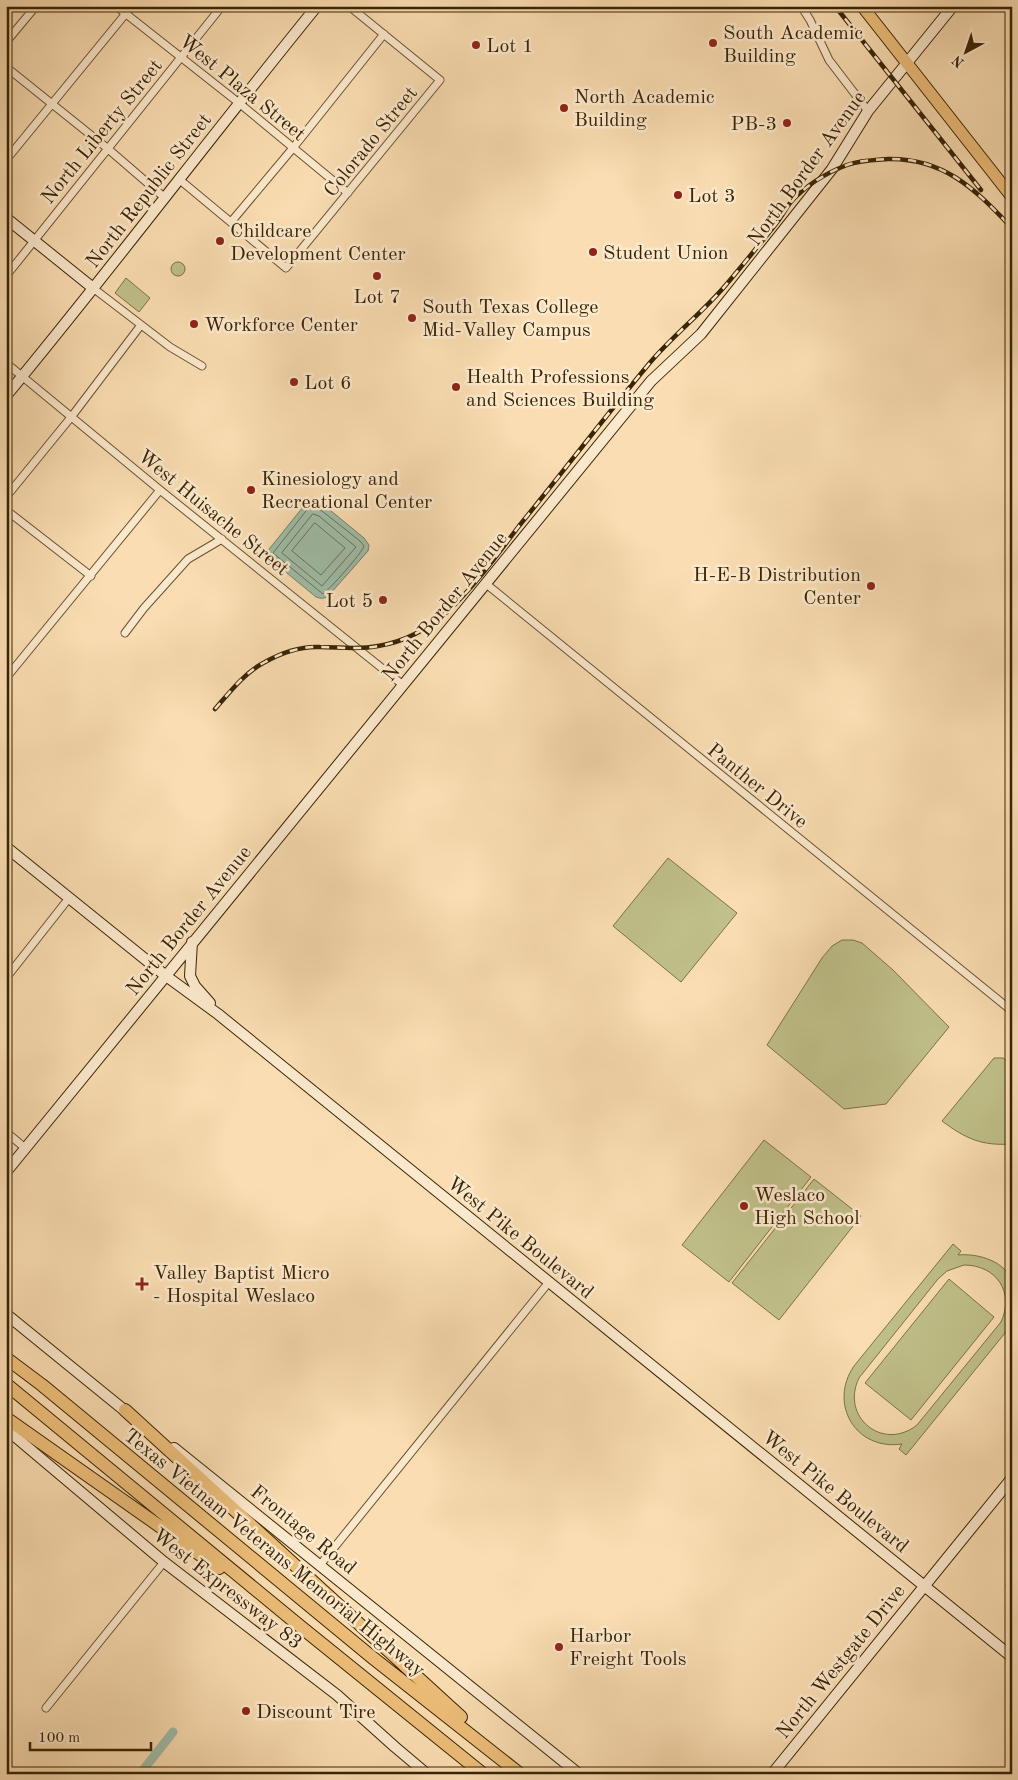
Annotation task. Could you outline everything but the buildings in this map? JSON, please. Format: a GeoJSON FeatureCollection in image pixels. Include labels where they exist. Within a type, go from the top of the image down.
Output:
{"type":"FeatureCollection","features":[{"type":"Feature","properties":{"kind":"highway","name":"Texas Vietnam Veterans Memorial Highway"},"geometry":{"type":"LineString","coordinates":[[6,1358],[42,1385],[373,1658],[522,1774]]}},
{"type":"Feature","properties":{"kind":"highway","name":"Texas Vietnam Veterans Memorial Highway"},"geometry":{"type":"LineString","coordinates":[[6,1384],[483,1774]]}},
{"type":"Feature","properties":{"kind":"highway"},"geometry":{"type":"LineString","coordinates":[[125,1410],[522,1774]]}},
{"type":"Feature","properties":{"kind":"highway"},"geometry":{"type":"LineString","coordinates":[[6,1418],[301,1627]]}},
{"type":"Feature","properties":{"kind":"main road"},"geometry":{"type":"LineString","coordinates":[[862,6],[1012,197]]}},
{"type":"Feature","properties":{"kind":"street"},"geometry":{"type":"LineString","coordinates":[[6,42],[36,6]]}},
{"type":"Feature","properties":{"kind":"street","name":"West Plaza Street"},"geometry":{"type":"LineString","coordinates":[[116,6],[181,56],[348,193]]}},
{"type":"Feature","properties":{"kind":"street"},"geometry":{"type":"LineString","coordinates":[[6,160],[132,6]]}},
{"type":"Feature","properties":{"kind":"street","name":"North Liberty Street"},"geometry":{"type":"LineString","coordinates":[[6,276],[222,6]]}},
{"type":"Feature","properties":{"kind":"street","name":"North Republic Street"},"geometry":{"type":"LineString","coordinates":[[6,396],[180,180],[238,102],[318,6]]}},
{"type":"Feature","properties":{"kind":"street"},"geometry":{"type":"LineString","coordinates":[[180,180],[231,222],[384,34],[350,6]]}},
{"type":"Feature","properties":{"kind":"street"},"geometry":{"type":"LineString","coordinates":[[801,6],[810,20],[828,60],[868,111]]}},
{"type":"Feature","properties":{"kind":"street","name":"North Border Avenue"},"geometry":{"type":"LineString","coordinates":[[6,1172],[650,380],[701,334],[832,169],[868,111],[953,6]]}},
{"type":"Feature","properties":{"kind":"street","name":"Colorado Street"},"geometry":{"type":"LineString","coordinates":[[231,222],[286,268],[440,80],[384,34]]}},
{"type":"Feature","properties":{"kind":"street"},"geometry":{"type":"LineString","coordinates":[[6,67],[107,148],[165,198]]}},
{"type":"Feature","properties":{"kind":"street"},"geometry":{"type":"LineString","coordinates":[[6,218],[170,348],[202,366]]}},
{"type":"Feature","properties":{"kind":"street"},"geometry":{"type":"LineString","coordinates":[[6,497],[72,416],[142,325]]}},
{"type":"Feature","properties":{"kind":"street","name":"West Huisache Street"},"geometry":{"type":"LineString","coordinates":[[6,363],[160,490],[403,684]]}},
{"type":"Feature","properties":{"kind":"street"},"geometry":{"type":"LineString","coordinates":[[6,678],[160,490]]}},
{"type":"Feature","properties":{"kind":"street"},"geometry":{"type":"LineString","coordinates":[[6,510],[91,576]]}},
{"type":"Feature","properties":{"kind":"street"},"geometry":{"type":"LineString","coordinates":[[125,634],[144,608],[188,559],[222,539]]}},
{"type":"Feature","properties":{"kind":"street","name":"Panther Drive"},"geometry":{"type":"LineString","coordinates":[[485,583],[1012,1011]]}},
{"type":"Feature","properties":{"kind":"street","name":"West Pike Boulevard"},"geometry":{"type":"LineString","coordinates":[[6,847],[166,976],[218,1014],[1012,1657]]}},
{"type":"Feature","properties":{"kind":"street"},"geometry":{"type":"LineString","coordinates":[[6,978],[69,898]]}},
{"type":"Feature","properties":{"kind":"street"},"geometry":{"type":"LineString","coordinates":[[192,941],[190,976],[195,986],[218,1014]]}},
{"type":"Feature","properties":{"kind":"street"},"geometry":{"type":"LineString","coordinates":[[6,1132],[25,1148]]}},
{"type":"Feature","properties":{"kind":"street"},"geometry":{"type":"LineString","coordinates":[[320,1565],[549,1282]]}},
{"type":"Feature","properties":{"kind":"street","name":"Frontage Road"},"geometry":{"type":"LineString","coordinates":[[6,1314],[207,1473],[579,1774]]}},
{"type":"Feature","properties":{"kind":"street","name":"West Expressway 83"},"geometry":{"type":"LineString","coordinates":[[6,1430],[164,1562],[337,1695],[428,1774]]}},
{"type":"Feature","properties":{"kind":"street","name":"North Westgate Drive"},"geometry":{"type":"LineString","coordinates":[[772,1774],[1012,1478]]}},
{"type":"Feature","properties":{"kind":"street"},"geometry":{"type":"LineString","coordinates":[[46,1708],[164,1562]]}},
{"type":"Feature","properties":{"kind":"street"},"geometry":{"type":"LineString","coordinates":[[1012,1584],[1010,1586],[1012,1588]]}},
{"type":"Feature","properties":{"kind":"green space"},"geometry":{"type":"Polygon","coordinates":[[[175,262],[181,262],[185,269],[181,276],[175,276],[171,272],[171,266],[175,262]]]}},
{"type":"Feature","properties":{"kind":"green space"},"geometry":{"type":"Polygon","coordinates":[[[126,278],[150,298],[139,312],[115,293],[126,278]]]}},
{"type":"Feature","properties":{"kind":"green space"},"geometry":{"type":"Polygon","coordinates":[[[668,858],[737,913],[681,982],[613,926],[668,858]]]}},
{"type":"Feature","properties":{"kind":"green space"},"geometry":{"type":"Polygon","coordinates":[[[842,940],[853,940],[862,943],[893,970],[949,1027],[886,1104],[844,1109],[767,1045],[822,958],[832,946],[842,940]]]}},
{"type":"Feature","properties":{"kind":"green space"},"geometry":{"type":"Polygon","coordinates":[[[994,1058],[1003,1058],[1012,1065],[1012,1144],[992,1144],[975,1140],[942,1121],[994,1058]]]}},
{"type":"Feature","properties":{"kind":"green space"},"geometry":{"type":"Polygon","coordinates":[[[764,1140],[811,1177],[729,1282],[682,1245],[764,1140]]]}},
{"type":"Feature","properties":{"kind":"green space"},"geometry":{"type":"Polygon","coordinates":[[[814,1179],[861,1216],[779,1320],[732,1283],[814,1179]]]}},
{"type":"Feature","properties":{"kind":"green space"},"geometry":{"type":"Polygon","coordinates":[[[953,1244],[961,1251],[958,1255],[982,1257],[991,1260],[1005,1269],[1012,1286],[1012,1312],[1008,1329],[906,1455],[899,1449],[902,1444],[886,1444],[871,1440],[851,1422],[846,1409],[844,1395],[847,1381],[854,1366],[953,1244]],[[964,1265],[947,1271],[938,1279],[859,1378],[855,1392],[855,1406],[860,1417],[868,1426],[879,1432],[891,1435],[904,1432],[917,1425],[1001,1322],[1006,1300],[1000,1282],[993,1275],[975,1266],[964,1265]]]}},
{"type":"Feature","properties":{"kind":"green space"},"geometry":{"type":"Polygon","coordinates":[[[949,1279],[994,1317],[911,1420],[865,1383],[949,1279]]]}},
{"type":"Feature","properties":{"kind":"water"},"geometry":{"type":"Polygon","coordinates":[[[312,502],[325,506],[364,538],[369,545],[368,551],[330,594],[323,598],[316,597],[270,559],[266,553],[303,507],[312,502]]]}},
{"type":"Feature","properties":{"kind":"waterway"},"geometry":{"type":"LineString","coordinates":[[140,1774],[173,1732]]}},
{"type":"Feature","properties":{"kind":"railway"},"geometry":{"type":"LineString","coordinates":[[835,6],[981,190]]}},
{"type":"Feature","properties":{"kind":"railway"},"geometry":{"type":"LineString","coordinates":[[215,709],[238,683],[257,666],[278,656],[306,648],[364,648],[388,644],[415,634],[432,624],[448,611],[485,570],[648,365],[725,286],[790,203],[802,191],[824,176],[847,165],[868,160],[908,160],[925,164],[941,170],[970,188],[1009,225]]}},
{"type":"Feature","properties":{"kind":"place","name":"South Academic Building"},"geometry":{"type":"Point","coordinates":[713,43]}},
{"type":"Feature","properties":{"kind":"place","name":"Lot 1"},"geometry":{"type":"Point","coordinates":[476,45]}},
{"type":"Feature","properties":{"kind":"place","name":"North Academic Building"},"geometry":{"type":"Point","coordinates":[564,108]}},
{"type":"Feature","properties":{"kind":"place","name":"PB-3"},"geometry":{"type":"Point","coordinates":[787,123]}},
{"type":"Feature","properties":{"kind":"place","name":"Lot 3"},"geometry":{"type":"Point","coordinates":[678,195]}},
{"type":"Feature","properties":{"kind":"place","name":"Childcare Development Center"},"geometry":{"type":"Point","coordinates":[220,241]}},
{"type":"Feature","properties":{"kind":"place","name":"Student Union"},"geometry":{"type":"Point","coordinates":[593,252]}},
{"type":"Feature","properties":{"kind":"place","name":"Lot 7"},"geometry":{"type":"Point","coordinates":[377,276]}},
{"type":"Feature","properties":{"kind":"place","name":"South Texas College Mid-Valley Campus"},"geometry":{"type":"Point","coordinates":[412,318]}},
{"type":"Feature","properties":{"kind":"place","name":"Workforce Center"},"geometry":{"type":"Point","coordinates":[194,324]}},
{"type":"Feature","properties":{"kind":"place","name":"Lot 6"},"geometry":{"type":"Point","coordinates":[294,382]}},
{"type":"Feature","properties":{"kind":"place","name":"Health Professions and Sciences Building"},"geometry":{"type":"Point","coordinates":[456,387]}},
{"type":"Feature","properties":{"kind":"place","name":"Kinesiology and Recreational Center"},"geometry":{"type":"Point","coordinates":[251,490]}},
{"type":"Feature","properties":{"kind":"place","name":"H-E-B Distribution Center"},"geometry":{"type":"Point","coordinates":[871,586]}},
{"type":"Feature","properties":{"kind":"place","name":"Lot 5"},"geometry":{"type":"Point","coordinates":[383,600]}},
{"type":"Feature","properties":{"kind":"place","name":"Weslaco High School"},"geometry":{"type":"Point","coordinates":[744,1206]}},
{"type":"Feature","properties":{"kind":"place","name":"Valley Baptist Micro - Hospital Weslaco"},"geometry":{"type":"Point","coordinates":[142,1284]}},
{"type":"Feature","properties":{"kind":"place","name":"Harbor Freight Tools"},"geometry":{"type":"Point","coordinates":[559,1647]}},
{"type":"Feature","properties":{"kind":"place","name":"Discount Tire"},"geometry":{"type":"Point","coordinates":[246,1711]}}]}
